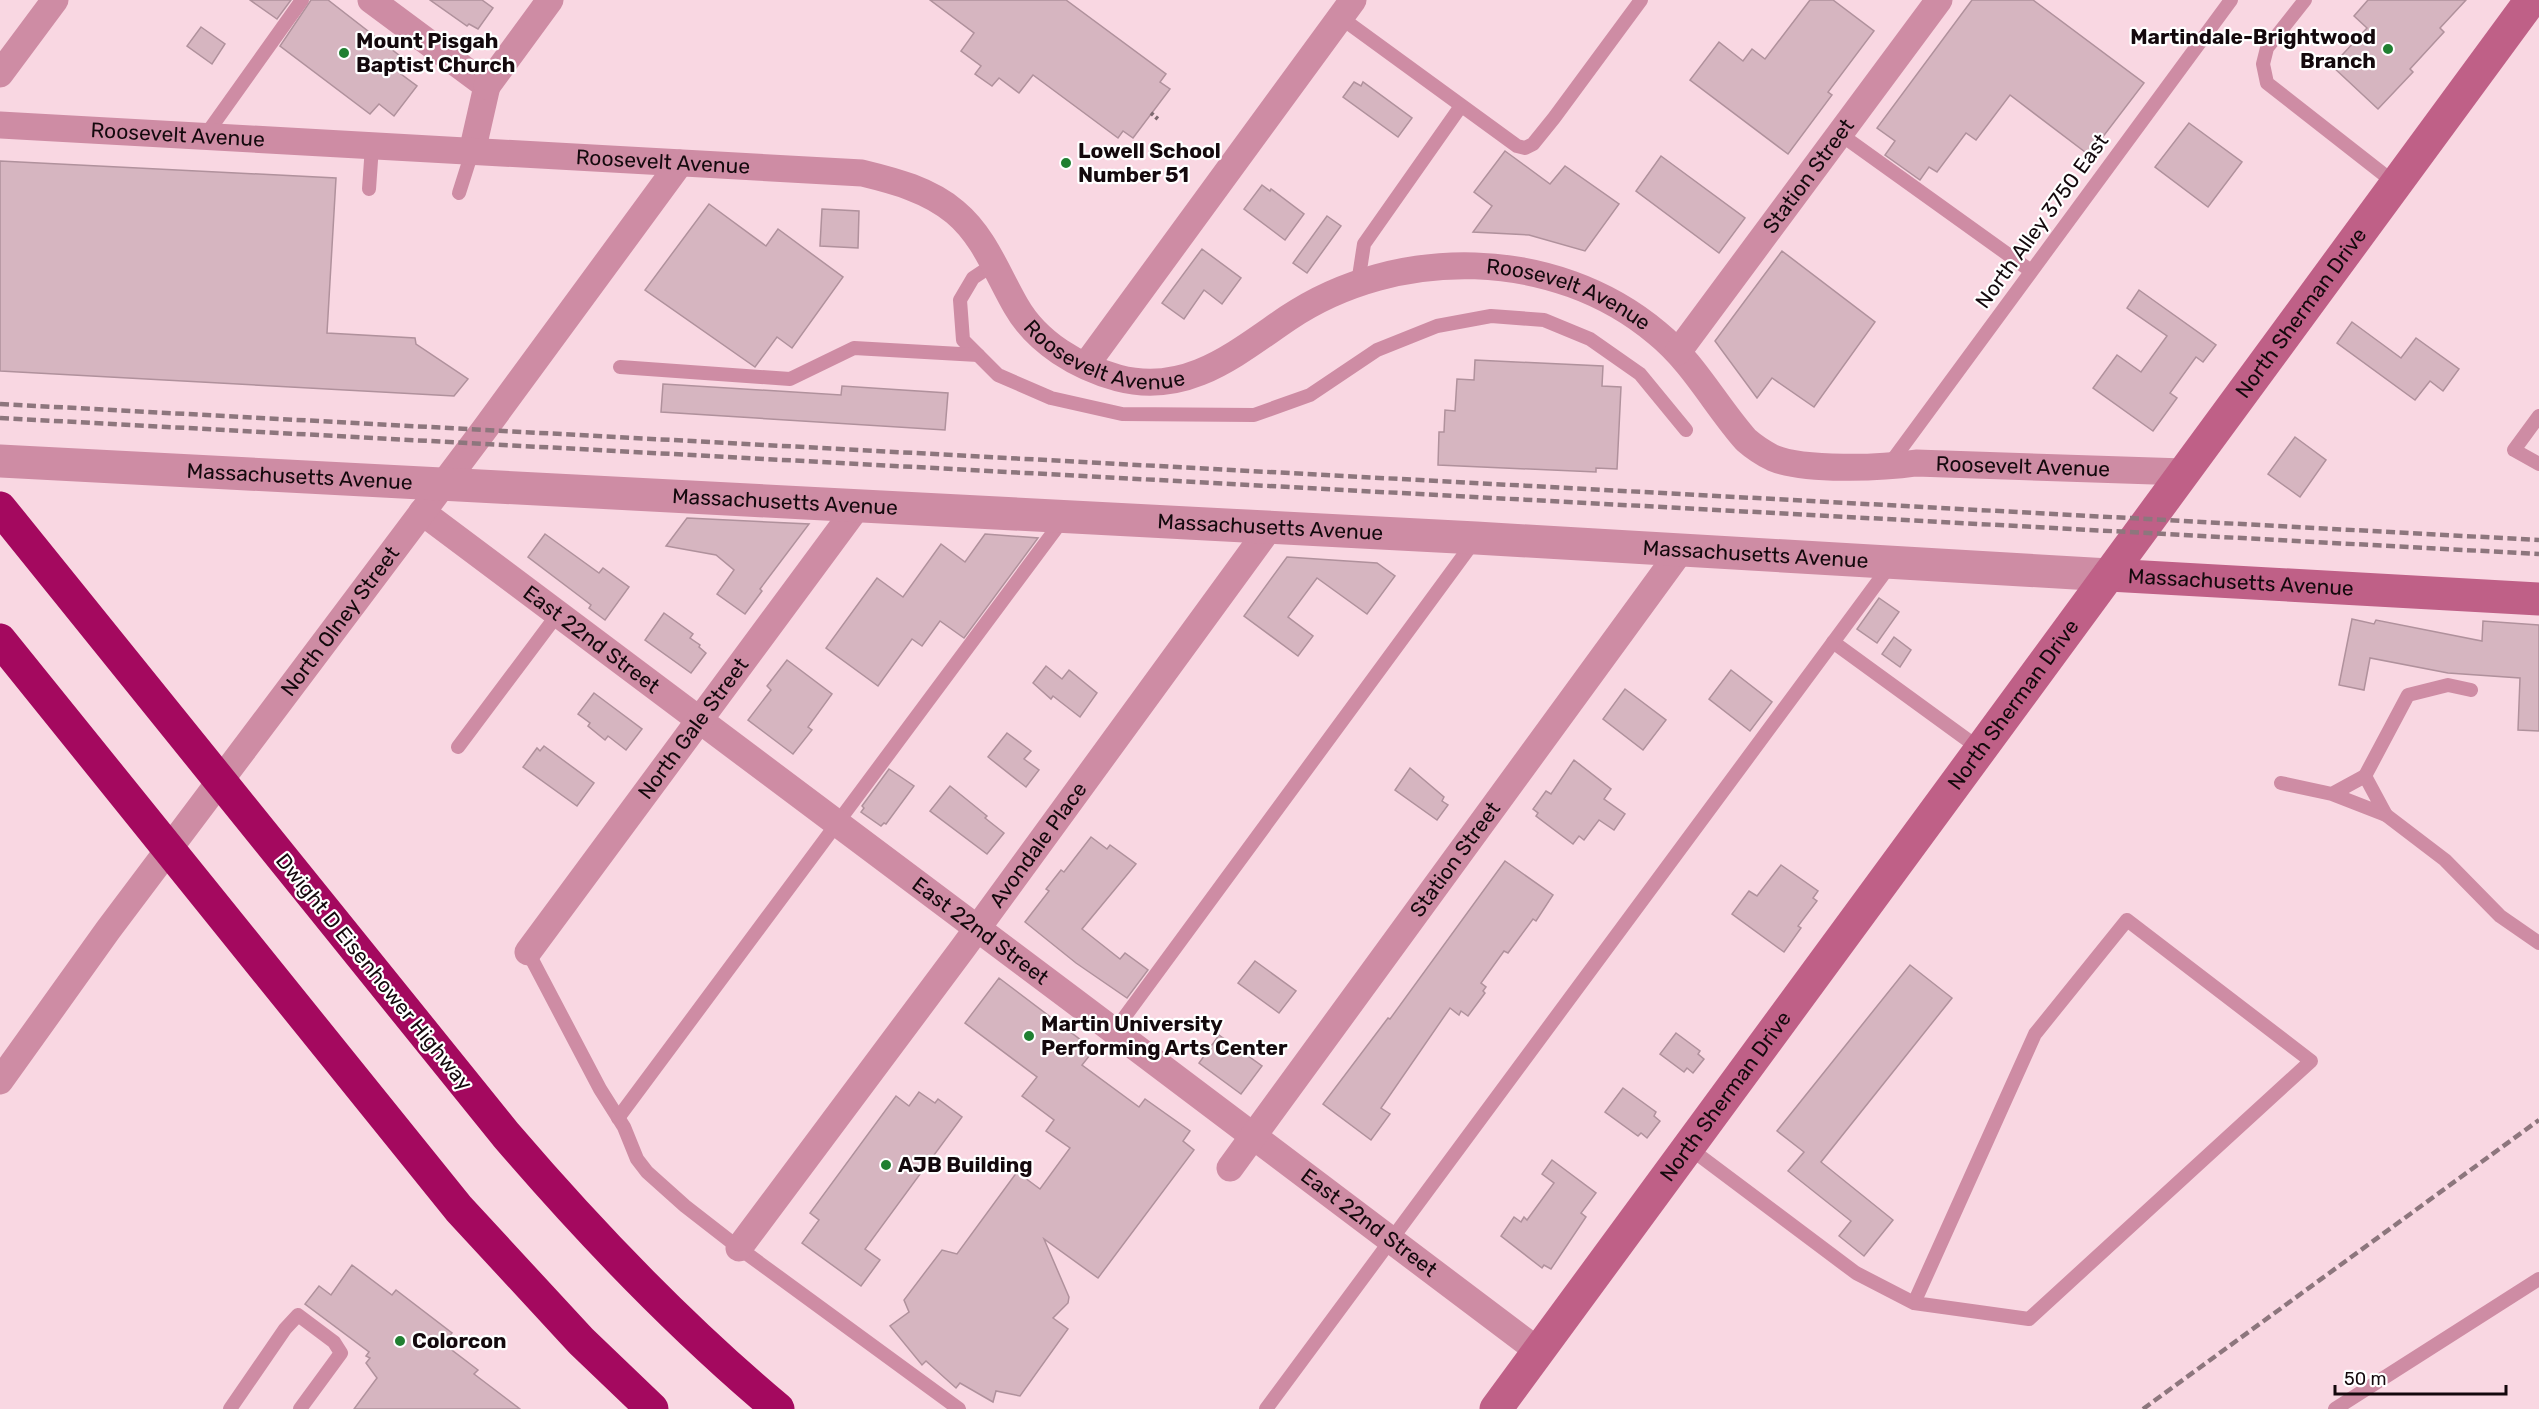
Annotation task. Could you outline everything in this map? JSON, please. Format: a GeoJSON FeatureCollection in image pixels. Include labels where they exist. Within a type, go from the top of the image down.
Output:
{"type":"FeatureCollection","features":[{"type":"Feature","properties":{"kind":"highway","name":"Dwight D Eisenhower Highway"},"geometry":{"type":"LineString","coordinates":[[0,508],[506,1136],[618,1259],[702,1342],[778,1409]]}},
{"type":"Feature","properties":{"kind":"highway"},"geometry":{"type":"LineString","coordinates":[[0,640],[422,1165],[492,1247],[581,1341],[652,1409]]}},
{"type":"Feature","properties":{"kind":"main road","name":"North Sherman Drive"},"geometry":{"type":"LineString","coordinates":[[1496,1409],[2531,0]]}},
{"type":"Feature","properties":{"kind":"main road","name":"Massachusetts Avenue"},"geometry":{"type":"LineString","coordinates":[[2109,575],[2539,599]]}},
{"type":"Feature","properties":{"kind":"street"},"geometry":{"type":"LineString","coordinates":[[0,74],[55,0]]}},
{"type":"Feature","properties":{"kind":"street"},"geometry":{"type":"LineString","coordinates":[[371,0],[487,86]]}},
{"type":"Feature","properties":{"kind":"street"},"geometry":{"type":"LineString","coordinates":[[472,152],[487,86],[550,0]]}},
{"type":"Feature","properties":{"kind":"street","name":"Station Street"},"geometry":{"type":"LineString","coordinates":[[1678,352],[1939,0]]}},
{"type":"Feature","properties":{"kind":"street"},"geometry":{"type":"LineString","coordinates":[[1086,365],[1347,9]]}},
{"type":"Feature","properties":{"kind":"street","name":"Roosevelt Avenue"},"geometry":{"type":"LineString","coordinates":[[0,125],[862,173],[928,194],[944,203],[966,222],[994,264],[1017,308],[1052,347],[1086,365],[1131,381],[1169,381],[1200,373],[1222,363],[1305,307],[1326,296],[1358,283],[1395,273],[1480,266],[1552,276],[1579,285],[1622,307],[1641,320],[1678,352],[1746,440],[1765,454],[1785,462],[1887,467],[1916,463],[2184,472]]}},
{"type":"Feature","properties":{"kind":"street","name":"North Olney Street"},"geometry":{"type":"LineString","coordinates":[[0,1081],[108,930],[422,512],[680,163]]}},
{"type":"Feature","properties":{"kind":"street","name":"Massachusetts Avenue"},"geometry":{"type":"LineString","coordinates":[[0,461],[1476,538],[2109,575]]}},
{"type":"Feature","properties":{"kind":"street","name":"North Gale Street"},"geometry":{"type":"LineString","coordinates":[[528,952],[857,507]]}},
{"type":"Feature","properties":{"kind":"street","name":"East 22nd Street"},"geometry":{"type":"LineString","coordinates":[[422,512],[978,927],[1538,1351]]}},
{"type":"Feature","properties":{"kind":"street","name":"Avondale Place"},"geometry":{"type":"LineString","coordinates":[[740,1248],[1270,527]]}},
{"type":"Feature","properties":{"kind":"street","name":"Station Street"},"geometry":{"type":"LineString","coordinates":[[1230,1168],[1681,550]]}},
{"type":"Feature","properties":{"kind":"lane"},"geometry":{"type":"LineString","coordinates":[[205,136],[302,0]]}},
{"type":"Feature","properties":{"kind":"lane"},"geometry":{"type":"LineString","coordinates":[[1347,9],[1461,106],[1517,146],[1525,148],[1533,144],[1641,0]]}},
{"type":"Feature","properties":{"kind":"lane","name":"North Alley 3750 East"},"geometry":{"type":"LineString","coordinates":[[1887,467],[2231,0]]}},
{"type":"Feature","properties":{"kind":"lane"},"geometry":{"type":"LineString","coordinates":[[2305,0],[2267,48],[2263,64],[2267,83],[2396,184]]}},
{"type":"Feature","properties":{"kind":"lane"},"geometry":{"type":"LineString","coordinates":[[1358,283],[1364,244],[1461,106]]}},
{"type":"Feature","properties":{"kind":"lane"},"geometry":{"type":"LineString","coordinates":[[1840,134],[2031,271]]}},
{"type":"Feature","properties":{"kind":"lane"},"geometry":{"type":"LineString","coordinates":[[369,189],[372,146]]}},
{"type":"Feature","properties":{"kind":"lane"},"geometry":{"type":"LineString","coordinates":[[459,193],[472,152]]}},
{"type":"Feature","properties":{"kind":"lane"},"geometry":{"type":"LineString","coordinates":[[994,264],[974,278],[960,300],[963,340],[998,375],[1051,398],[1122,414],[1254,414],[1310,395],[1377,350],[1437,326],[1491,316],[1544,320],[1590,339],[1640,374],[1686,430]]}},
{"type":"Feature","properties":{"kind":"lane"},"geometry":{"type":"LineString","coordinates":[[620,367],[790,379],[854,348],[978,355]]}},
{"type":"Feature","properties":{"kind":"lane"},"geometry":{"type":"LineString","coordinates":[[2539,416],[2514,450],[2539,464]]}},
{"type":"Feature","properties":{"kind":"lane"},"geometry":{"type":"LineString","coordinates":[[618,1118],[1065,517]]}},
{"type":"Feature","properties":{"kind":"lane"},"geometry":{"type":"LineString","coordinates":[[1115,1030],[1476,538]]}},
{"type":"Feature","properties":{"kind":"lane"},"geometry":{"type":"LineString","coordinates":[[1266,1409],[1892,562]]}},
{"type":"Feature","properties":{"kind":"lane"},"geometry":{"type":"LineString","coordinates":[[458,747],[557,615]]}},
{"type":"Feature","properties":{"kind":"lane"},"geometry":{"type":"LineString","coordinates":[[1833,642],[1980,749]]}},
{"type":"Feature","properties":{"kind":"lane"},"geometry":{"type":"LineString","coordinates":[[2332,794],[2365,776],[2408,695],[2448,686],[2471,690]]}},
{"type":"Feature","properties":{"kind":"lane"},"geometry":{"type":"LineString","coordinates":[[2365,776],[2386,815]]}},
{"type":"Feature","properties":{"kind":"lane"},"geometry":{"type":"LineString","coordinates":[[2281,783],[2332,794],[2386,815],[2445,860],[2500,916],[2539,942]]}},
{"type":"Feature","properties":{"kind":"lane"},"geometry":{"type":"LineString","coordinates":[[1688,1147],[1856,1273],[1914,1303],[2029,1319],[2311,1061],[2127,920],[2035,1034],[1914,1303]]}},
{"type":"Feature","properties":{"kind":"lane"},"geometry":{"type":"LineString","coordinates":[[528,952],[600,1089],[618,1118],[637,1159],[647,1172],[685,1206],[740,1248],[958,1409]]}},
{"type":"Feature","properties":{"kind":"lane"},"geometry":{"type":"LineString","coordinates":[[2335,1409],[2539,1279]]}},
{"type":"Feature","properties":{"kind":"lane"},"geometry":{"type":"LineString","coordinates":[[230,1409],[285,1329],[298,1315],[334,1342],[341,1353],[300,1409]]}},
{"type":"Feature","properties":{"kind":"path"},"geometry":{"type":"LineString","coordinates":[[1151,113],[1158,118]]}},
{"type":"Feature","properties":{"kind":"building"},"geometry":{"type":"Polygon","coordinates":[[[250,0],[291,0],[277,19],[250,0]]]}},
{"type":"Feature","properties":{"kind":"building","name":"Mount Pisgah Baptist Church"},"geometry":{"type":"Polygon","coordinates":[[[311,0],[328,0],[409,63],[401,74],[417,86],[394,116],[379,104],[370,114],[280,46],[311,0]]]}},
{"type":"Feature","properties":{"kind":"building"},"geometry":{"type":"Polygon","coordinates":[[[430,0],[482,0],[493,8],[478,29],[469,24],[467,26],[430,0]]]}},
{"type":"Feature","properties":{"kind":"building"},"geometry":{"type":"Polygon","coordinates":[[[930,0],[1066,0],[1166,74],[1160,82],[1170,89],[1133,138],[1123,131],[1118,138],[1033,75],[1019,93],[999,78],[992,86],[975,74],[981,66],[961,51],[974,33],[930,0]]]}},
{"type":"Feature","properties":{"kind":"building"},"geometry":{"type":"Polygon","coordinates":[[[1810,0],[1833,0],[1874,31],[1828,92],[1832,95],[1788,154],[1690,80],[1719,42],[1743,61],[1752,49],[1765,59],[1810,0]]]}},
{"type":"Feature","properties":{"kind":"building"},"geometry":{"type":"Polygon","coordinates":[[[1972,0],[2033,0],[2144,83],[2089,155],[2010,95],[1976,140],[1966,133],[1937,172],[1929,167],[1920,180],[1885,155],[1895,141],[1877,128],[1972,0]]]}},
{"type":"Feature","properties":{"kind":"building","name":"Martindale-Brightwood Branch"},"geometry":{"type":"Polygon","coordinates":[[[2368,0],[2466,0],[2440,28],[2444,32],[2410,69],[2413,72],[2378,109],[2332,66],[2367,28],[2354,16],[2368,0]]]}},
{"type":"Feature","properties":{"kind":"building"},"geometry":{"type":"Polygon","coordinates":[[[201,27],[225,44],[212,64],[187,46],[201,27]]]}},
{"type":"Feature","properties":{"kind":"building"},"geometry":{"type":"Polygon","coordinates":[[[1354,82],[1361,86],[1363,82],[1412,118],[1398,137],[1343,97],[1354,82]]]}},
{"type":"Feature","properties":{"kind":"building"},"geometry":{"type":"Polygon","coordinates":[[[2189,123],[2242,162],[2208,207],[2155,167],[2189,123]]]}},
{"type":"Feature","properties":{"kind":"building"},"geometry":{"type":"Polygon","coordinates":[[[1505,151],[1550,184],[1565,166],[1619,204],[1585,251],[1529,235],[1473,232],[1492,206],[1474,192],[1505,151]]]}},
{"type":"Feature","properties":{"kind":"building"},"geometry":{"type":"Polygon","coordinates":[[[1661,156],[1745,218],[1719,253],[1636,191],[1661,156]]]}},
{"type":"Feature","properties":{"kind":"building"},"geometry":{"type":"Polygon","coordinates":[[[0,161],[336,178],[327,333],[415,338],[416,344],[468,379],[454,396],[0,371],[0,161]]]}},
{"type":"Feature","properties":{"kind":"building"},"geometry":{"type":"Polygon","coordinates":[[[1262,185],[1270,191],[1271,189],[1304,214],[1285,240],[1244,209],[1262,185]]]}},
{"type":"Feature","properties":{"kind":"building"},"geometry":{"type":"Polygon","coordinates":[[[709,204],[766,246],[778,229],[843,277],[792,348],[777,337],[755,367],[645,290],[709,204]]]}},
{"type":"Feature","properties":{"kind":"building"},"geometry":{"type":"Polygon","coordinates":[[[822,209],[859,211],[858,248],[820,246],[822,209]]]}},
{"type":"Feature","properties":{"kind":"building"},"geometry":{"type":"Polygon","coordinates":[[[1327,216],[1341,226],[1307,273],[1293,263],[1327,216]]]}},
{"type":"Feature","properties":{"kind":"building"},"geometry":{"type":"Polygon","coordinates":[[[1202,249],[1241,278],[1222,304],[1204,290],[1184,319],[1162,303],[1202,249]]]}},
{"type":"Feature","properties":{"kind":"building"},"geometry":{"type":"Polygon","coordinates":[[[1782,251],[1875,322],[1814,407],[1772,378],[1757,398],[1715,341],[1782,251]]]}},
{"type":"Feature","properties":{"kind":"building"},"geometry":{"type":"Polygon","coordinates":[[[2139,290],[2216,345],[2203,362],[2196,357],[2170,393],[2177,398],[2153,431],[2093,388],[2117,355],[2141,372],[2167,336],[2127,308],[2139,290]]]}},
{"type":"Feature","properties":{"kind":"building"},"geometry":{"type":"Polygon","coordinates":[[[2352,322],[2401,358],[2416,338],[2459,369],[2443,391],[2430,381],[2415,400],[2337,343],[2352,322]]]}},
{"type":"Feature","properties":{"kind":"building"},"geometry":{"type":"Polygon","coordinates":[[[1475,360],[1603,366],[1602,386],[1621,387],[1617,469],[1596,468],[1596,472],[1438,465],[1439,432],[1444,432],[1445,410],[1455,411],[1457,379],[1474,380],[1475,360]]]}},
{"type":"Feature","properties":{"kind":"building"},"geometry":{"type":"Polygon","coordinates":[[[663,384],[841,395],[842,386],[948,393],[945,430],[661,412],[663,384]]]}},
{"type":"Feature","properties":{"kind":"building"},"geometry":{"type":"Polygon","coordinates":[[[2295,437],[2326,460],[2300,497],[2268,474],[2295,437]]]}},
{"type":"Feature","properties":{"kind":"building"},"geometry":{"type":"Polygon","coordinates":[[[687,518],[809,524],[760,589],[762,591],[745,614],[717,594],[734,570],[716,555],[666,546],[687,518]]]}},
{"type":"Feature","properties":{"kind":"building"},"geometry":{"type":"Polygon","coordinates":[[[545,534],[599,573],[603,568],[629,587],[605,620],[589,608],[591,605],[528,557],[545,534]]]}},
{"type":"Feature","properties":{"kind":"building"},"geometry":{"type":"Polygon","coordinates":[[[985,534],[1038,538],[964,638],[940,621],[922,646],[912,639],[878,686],[826,648],[877,578],[903,597],[941,544],[965,562],[985,534]]]}},
{"type":"Feature","properties":{"kind":"building"},"geometry":{"type":"Polygon","coordinates":[[[1287,557],[1377,563],[1395,576],[1367,614],[1317,578],[1288,617],[1313,636],[1298,656],[1244,616],[1287,557]]]}},
{"type":"Feature","properties":{"kind":"building"},"geometry":{"type":"Polygon","coordinates":[[[1879,598],[1899,612],[1877,643],[1857,629],[1879,598]]]}},
{"type":"Feature","properties":{"kind":"building"},"geometry":{"type":"Polygon","coordinates":[[[664,613],[693,634],[690,638],[706,653],[691,673],[645,640],[664,613]]]}},
{"type":"Feature","properties":{"kind":"building"},"geometry":{"type":"Polygon","coordinates":[[[2352,619],[2374,624],[2376,620],[2482,641],[2483,621],[2539,625],[2539,731],[2518,730],[2520,678],[2448,673],[2370,658],[2364,690],[2339,685],[2352,619]]]}},
{"type":"Feature","properties":{"kind":"building"},"geometry":{"type":"Polygon","coordinates":[[[1894,637],[1911,650],[1900,667],[1882,654],[1894,637]]]}},
{"type":"Feature","properties":{"kind":"building"},"geometry":{"type":"Polygon","coordinates":[[[787,660],[832,694],[808,727],[812,730],[793,754],[748,720],[771,690],[767,686],[787,660]]]}},
{"type":"Feature","properties":{"kind":"building"},"geometry":{"type":"Polygon","coordinates":[[[1046,666],[1062,679],[1069,670],[1097,693],[1080,717],[1053,696],[1051,699],[1033,683],[1046,666]]]}},
{"type":"Feature","properties":{"kind":"building"},"geometry":{"type":"Polygon","coordinates":[[[1731,670],[1772,702],[1750,731],[1709,699],[1731,670]]]}},
{"type":"Feature","properties":{"kind":"building"},"geometry":{"type":"Polygon","coordinates":[[[1625,689],[1666,720],[1643,750],[1603,719],[1625,689]]]}},
{"type":"Feature","properties":{"kind":"building"},"geometry":{"type":"Polygon","coordinates":[[[594,693],[642,729],[626,750],[608,736],[605,740],[588,726],[590,723],[578,714],[594,693]]]}},
{"type":"Feature","properties":{"kind":"building"},"geometry":{"type":"Polygon","coordinates":[[[1007,733],[1031,751],[1024,759],[1039,770],[1026,787],[988,757],[1007,733]]]}},
{"type":"Feature","properties":{"kind":"building"},"geometry":{"type":"Polygon","coordinates":[[[544,746],[594,783],[577,806],[523,767],[537,748],[540,751],[544,746]]]}},
{"type":"Feature","properties":{"kind":"building"},"geometry":{"type":"Polygon","coordinates":[[[1574,760],[1611,789],[1604,799],[1625,814],[1614,830],[1599,820],[1584,840],[1579,836],[1573,844],[1536,816],[1538,813],[1533,809],[1546,791],[1551,794],[1574,760]]]}},
{"type":"Feature","properties":{"kind":"building"},"geometry":{"type":"Polygon","coordinates":[[[1410,768],[1444,797],[1442,801],[1448,805],[1437,820],[1395,790],[1410,768]]]}},
{"type":"Feature","properties":{"kind":"building"},"geometry":{"type":"Polygon","coordinates":[[[889,769],[914,786],[886,824],[881,826],[861,812],[864,808],[862,806],[889,769]]]}},
{"type":"Feature","properties":{"kind":"building"},"geometry":{"type":"Polygon","coordinates":[[[950,786],[1004,833],[987,854],[930,811],[950,786]]]}},
{"type":"Feature","properties":{"kind":"building"},"geometry":{"type":"Polygon","coordinates":[[[1091,837],[1107,849],[1110,845],[1136,864],[1082,929],[1120,959],[1125,953],[1148,970],[1127,998],[1076,963],[1025,922],[1049,891],[1046,889],[1061,870],[1064,872],[1091,837]]]}},
{"type":"Feature","properties":{"kind":"building"},"geometry":{"type":"Polygon","coordinates":[[[1505,861],[1553,895],[1536,921],[1533,919],[1508,953],[1504,951],[1481,983],[1486,987],[1483,991],[1485,993],[1468,1016],[1461,1011],[1459,1015],[1450,1008],[1381,1108],[1390,1114],[1371,1140],[1323,1104],[1388,1018],[1390,1019],[1505,861]]]}},
{"type":"Feature","properties":{"kind":"building"},"geometry":{"type":"Polygon","coordinates":[[[1781,865],[1818,891],[1813,898],[1817,901],[1798,926],[1801,928],[1784,952],[1732,914],[1749,891],[1757,896],[1781,865]]]}},
{"type":"Feature","properties":{"kind":"building"},"geometry":{"type":"Polygon","coordinates":[[[1255,961],[1296,991],[1279,1013],[1238,983],[1255,961]]]}},
{"type":"Feature","properties":{"kind":"building"},"geometry":{"type":"Polygon","coordinates":[[[1910,965],[1952,998],[1821,1162],[1893,1220],[1864,1256],[1839,1236],[1851,1221],[1788,1171],[1804,1152],[1777,1131],[1910,965]]]}},
{"type":"Feature","properties":{"kind":"building"},"geometry":{"type":"Polygon","coordinates":[[[999,978],[1094,1050],[1082,1065],[1139,1107],[1145,1099],[1190,1131],[1183,1141],[1194,1150],[1098,1278],[1044,1239],[1069,1297],[1068,1303],[1053,1318],[1068,1329],[1020,1396],[996,1391],[993,1402],[960,1383],[956,1388],[926,1361],[922,1365],[890,1326],[909,1312],[904,1300],[942,1250],[957,1254],[1017,1172],[1040,1189],[1070,1148],[1046,1131],[1054,1120],[1022,1096],[1037,1077],[965,1023],[999,978]]]}},
{"type":"Feature","properties":{"kind":"building"},"geometry":{"type":"Polygon","coordinates":[[[1676,1033],[1700,1051],[1698,1054],[1704,1059],[1693,1073],[1687,1068],[1684,1072],[1660,1054],[1676,1033]]]}},
{"type":"Feature","properties":{"kind":"building"},"geometry":{"type":"Polygon","coordinates":[[[1219,1035],[1262,1066],[1241,1094],[1199,1063],[1219,1035]]]}},
{"type":"Feature","properties":{"kind":"building"},"geometry":{"type":"Polygon","coordinates":[[[1623,1088],[1656,1112],[1654,1116],[1660,1121],[1647,1138],[1641,1133],[1638,1136],[1605,1112],[1623,1088]]]}},
{"type":"Feature","properties":{"kind":"building","name":"AJB Building"},"geometry":{"type":"Polygon","coordinates":[[[919,1092],[935,1103],[938,1099],[962,1117],[865,1249],[880,1260],[861,1286],[802,1243],[819,1220],[810,1213],[896,1096],[909,1106],[919,1092]]]}},
{"type":"Feature","properties":{"kind":"building"},"geometry":{"type":"Polygon","coordinates":[[[1552,1160],[1596,1193],[1581,1213],[1586,1217],[1551,1269],[1544,1265],[1542,1268],[1501,1236],[1514,1217],[1521,1222],[1524,1217],[1527,1220],[1554,1183],[1542,1174],[1552,1160]]]}},
{"type":"Feature","properties":{"kind":"building","name":"Colorcon"},"geometry":{"type":"Polygon","coordinates":[[[352,1265],[392,1295],[396,1290],[452,1333],[444,1344],[478,1370],[474,1374],[520,1409],[354,1409],[377,1378],[366,1363],[370,1358],[366,1356],[369,1352],[305,1304],[319,1286],[331,1295],[352,1265]]]}},
{"type":"Feature","properties":{"kind":"railway"},"geometry":{"type":"LineString","coordinates":[[0,404],[2539,540]]}},
{"type":"Feature","properties":{"kind":"railway"},"geometry":{"type":"LineString","coordinates":[[0,418],[2539,554]]}},
{"type":"Feature","properties":{"kind":"railway"},"geometry":{"type":"LineString","coordinates":[[2143,1409],[2539,1120]]}},
{"type":"Feature","properties":{"kind":"place","name":"Martindale-Brightwood Branch"},"geometry":{"type":"Point","coordinates":[2388,49]}},
{"type":"Feature","properties":{"kind":"place","name":"Mount Pisgah Baptist Church"},"geometry":{"type":"Point","coordinates":[344,53]}},
{"type":"Feature","properties":{"kind":"place","name":"Lowell School Number 51"},"geometry":{"type":"Point","coordinates":[1066,163]}},
{"type":"Feature","properties":{"kind":"place","name":"Martin University Performing Arts Center"},"geometry":{"type":"Point","coordinates":[1029,1036]}},
{"type":"Feature","properties":{"kind":"place","name":"AJB Building"},"geometry":{"type":"Point","coordinates":[886,1165]}},
{"type":"Feature","properties":{"kind":"place","name":"Colorcon"},"geometry":{"type":"Point","coordinates":[400,1341]}}]}
